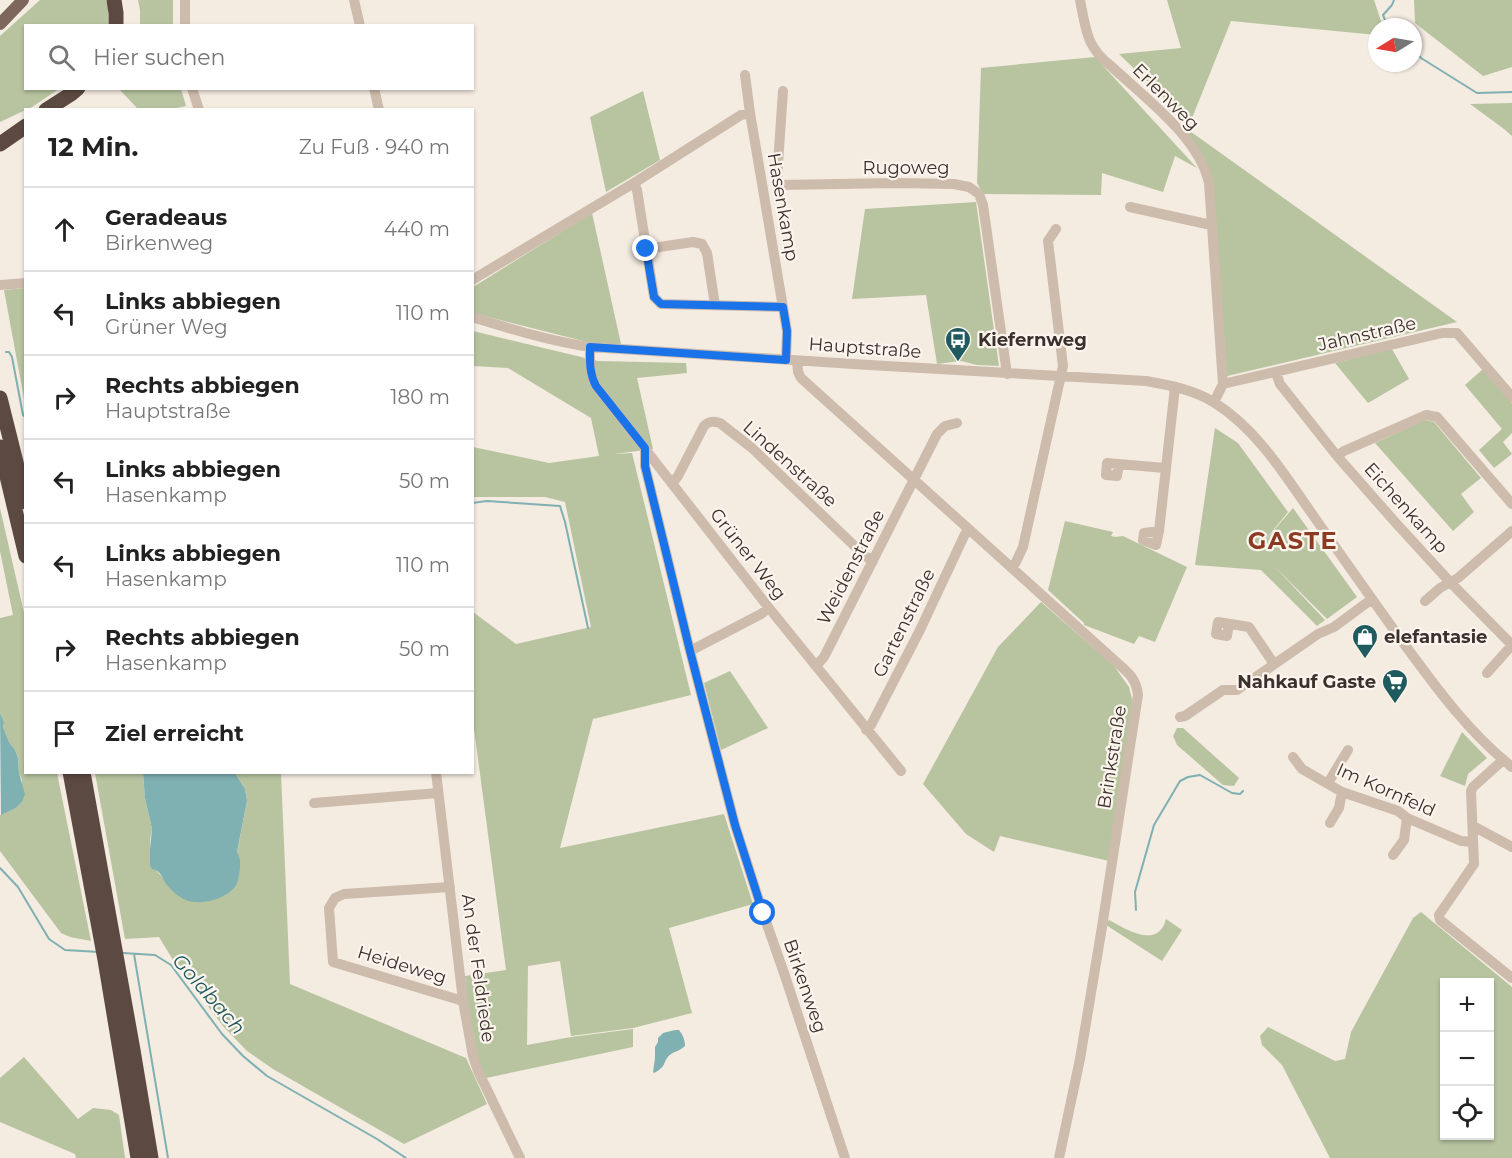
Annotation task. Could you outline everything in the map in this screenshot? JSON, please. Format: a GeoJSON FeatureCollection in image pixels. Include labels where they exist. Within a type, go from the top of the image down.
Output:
{"type":"FeatureCollection","features":[{"type":"Feature","properties":{"kind":"highway"},"geometry":{"type":"LineString","coordinates":[[114,0],[116,24]]}},
{"type":"Feature","properties":{"kind":"highway"},"geometry":{"type":"LineString","coordinates":[[49,108],[76,90]]}},
{"type":"Feature","properties":{"kind":"highway"},"geometry":{"type":"LineString","coordinates":[[0,131],[24,121]]}},
{"type":"Feature","properties":{"kind":"highway"},"geometry":{"type":"LineString","coordinates":[[0,144],[24,127]]}},
{"type":"Feature","properties":{"kind":"highway"},"geometry":{"type":"LineString","coordinates":[[0,398],[24,494]]}},
{"type":"Feature","properties":{"kind":"highway"},"geometry":{"type":"LineString","coordinates":[[0,447],[24,548]]}},
{"type":"Feature","properties":{"kind":"highway"},"geometry":{"type":"LineString","coordinates":[[70,774],[108,942]]}},
{"type":"Feature","properties":{"kind":"highway"},"geometry":{"type":"LineString","coordinates":[[82,774],[138,1158]]}},
{"type":"Feature","properties":{"kind":"highway"},"geometry":{"type":"LineString","coordinates":[[111,961],[151,1158]]}},
{"type":"Feature","properties":{"kind":"main road"},"geometry":{"type":"LineString","coordinates":[[0,24],[23,0]]}},
{"type":"Feature","properties":{"kind":"street"},"geometry":{"type":"LineString","coordinates":[[185,0],[185,24]]}},
{"type":"Feature","properties":{"kind":"street"},"geometry":{"type":"LineString","coordinates":[[354,0],[360,24]]}},
{"type":"Feature","properties":{"kind":"street","name":"Erlenweg"},"geometry":{"type":"LineString","coordinates":[[1080,0],[1089,42],[1102,59],[1177,127],[1206,171],[1209,183],[1223,384]]}},
{"type":"Feature","properties":{"kind":"street","name":"Hasenkamp"},"geometry":{"type":"LineString","coordinates":[[745,75],[792,360]]}},
{"type":"Feature","properties":{"kind":"street"},"geometry":{"type":"LineString","coordinates":[[193,90],[198,108]]}},
{"type":"Feature","properties":{"kind":"street"},"geometry":{"type":"LineString","coordinates":[[374,90],[379,108]]}},
{"type":"Feature","properties":{"kind":"street","name":"Rugoweg"},"geometry":{"type":"LineString","coordinates":[[783,91],[777,178],[780,185],[954,184],[969,187],[979,194],[1007,374]]}},
{"type":"Feature","properties":{"kind":"street"},"geometry":{"type":"LineString","coordinates":[[474,279],[634,183],[741,115],[750,113]]}},
{"type":"Feature","properties":{"kind":"street"},"geometry":{"type":"LineString","coordinates":[[634,183],[654,297],[661,304],[783,307]]}},
{"type":"Feature","properties":{"kind":"street"},"geometry":{"type":"LineString","coordinates":[[1130,207],[1211,225]]}},
{"type":"Feature","properties":{"kind":"street"},"geometry":{"type":"LineString","coordinates":[[1012,568],[1023,547],[1062,376],[1063,359],[1048,241],[1056,230]]}},
{"type":"Feature","properties":{"kind":"street"},"geometry":{"type":"LineString","coordinates":[[646,249],[693,242],[702,244],[707,253],[715,305]]}},
{"type":"Feature","properties":{"kind":"street"},"geometry":{"type":"LineString","coordinates":[[0,285],[24,284]]}},
{"type":"Feature","properties":{"kind":"street","name":"Hauptstraße"},"geometry":{"type":"LineString","coordinates":[[474,318],[573,345],[590,347],[1146,381],[1175,387],[1214,402],[1245,425],[1275,461],[1372,599],[1455,711],[1486,745],[1508,762]]}},
{"type":"Feature","properties":{"kind":"street","name":"Jahnstraße"},"geometry":{"type":"LineString","coordinates":[[1223,384],[1442,333],[1457,333],[1512,397]]}},
{"type":"Feature","properties":{"kind":"street","name":"Grüner Weg"},"geometry":{"type":"LineString","coordinates":[[590,347],[589,363],[593,380],[769,608],[900,771]]}},
{"type":"Feature","properties":{"kind":"street","name":"Brinkstraße"},"geometry":{"type":"LineString","coordinates":[[792,360],[801,378],[1131,675],[1137,685],[1138,695],[1102,927],[1080,1059],[1059,1158]]}},
{"type":"Feature","properties":{"kind":"street","name":"Eichenkamp"},"geometry":{"type":"LineString","coordinates":[[1276,373],[1280,384],[1337,456],[1449,582],[1512,645],[1487,673]]}},
{"type":"Feature","properties":{"kind":"street"},"geometry":{"type":"LineString","coordinates":[[1214,402],[1223,384]]}},
{"type":"Feature","properties":{"kind":"street"},"geometry":{"type":"LineString","coordinates":[[1159,531],[1175,387]]}},
{"type":"Feature","properties":{"kind":"street","name":"Eichenkamp"},"geometry":{"type":"LineString","coordinates":[[1337,456],[1426,415],[1437,417],[1512,504]]}},
{"type":"Feature","properties":{"kind":"street","name":"Lindenstraße"},"geometry":{"type":"LineString","coordinates":[[672,484],[704,426],[708,422],[720,423],[752,448],[865,556],[873,561]]}},
{"type":"Feature","properties":{"kind":"street","name":"Weidenstraße"},"geometry":{"type":"LineString","coordinates":[[816,666],[824,657],[937,434],[945,426],[957,423]]}},
{"type":"Feature","properties":{"kind":"street","name":"Birkenweg"},"geometry":{"type":"LineString","coordinates":[[645,448],[645,466],[735,825],[845,1158]]}},
{"type":"Feature","properties":{"kind":"street"},"geometry":{"type":"LineString","coordinates":[[1119,464],[1165,468]]}},
{"type":"Feature","properties":{"kind":"street","name":"Gartenstraße"},"geometry":{"type":"LineString","coordinates":[[866,729],[871,725],[969,530]]}},
{"type":"Feature","properties":{"kind":"street"},"geometry":{"type":"LineString","coordinates":[[1425,601],[1440,588],[1458,578],[1512,531]]}},
{"type":"Feature","properties":{"kind":"street"},"geometry":{"type":"LineString","coordinates":[[1180,717],[1185,716],[1223,690],[1237,690],[1318,634],[1334,627],[1372,599]]}},
{"type":"Feature","properties":{"kind":"street"},"geometry":{"type":"LineString","coordinates":[[690,651],[769,608]]}},
{"type":"Feature","properties":{"kind":"street"},"geometry":{"type":"LineString","coordinates":[[1229,624],[1249,627],[1274,664]]}},
{"type":"Feature","properties":{"kind":"street"},"geometry":{"type":"LineString","coordinates":[[1328,783],[1348,750]]}},
{"type":"Feature","properties":{"kind":"street","name":"Im Kornfeld"},"geometry":{"type":"LineString","coordinates":[[1293,757],[1302,769],[1342,792],[1398,812],[1461,841],[1473,842]]}},
{"type":"Feature","properties":{"kind":"street"},"geometry":{"type":"LineString","coordinates":[[1508,762],[1473,787],[1471,791],[1474,864],[1439,915],[1440,920],[1512,978]]}},
{"type":"Feature","properties":{"kind":"street","name":"An der Feldriede"},"geometry":{"type":"LineString","coordinates":[[436,774],[463,1001],[473,1056],[520,1158]]}},
{"type":"Feature","properties":{"kind":"street"},"geometry":{"type":"LineString","coordinates":[[1330,823],[1339,808],[1342,792]]}},
{"type":"Feature","properties":{"kind":"street"},"geometry":{"type":"LineString","coordinates":[[314,803],[438,793]]}},
{"type":"Feature","properties":{"kind":"street"},"geometry":{"type":"LineString","coordinates":[[1393,855],[1404,840],[1407,818]]}},
{"type":"Feature","properties":{"kind":"street"},"geometry":{"type":"LineString","coordinates":[[1473,826],[1512,847]]}},
{"type":"Feature","properties":{"kind":"street","name":"Heideweg"},"geometry":{"type":"LineString","coordinates":[[450,887],[344,894],[335,898],[329,908],[333,962],[463,1001]]}},
{"type":"Feature","properties":{"kind":"green space"},"geometry":{"type":"Polygon","coordinates":[[[40,0],[106,0],[108,24],[24,24],[24,90],[58,90],[32,107],[24,108],[24,111],[0,122],[0,36],[40,0]]]}},
{"type":"Feature","properties":{"kind":"green space"},"geometry":{"type":"Polygon","coordinates":[[[138,0],[173,0],[173,24],[140,24],[138,0]]]}},
{"type":"Feature","properties":{"kind":"green space"},"geometry":{"type":"Polygon","coordinates":[[[1167,0],[1374,0],[1380,18],[1368,18],[1368,34],[1231,21],[1190,123],[1119,54],[1181,48],[1167,0]]]}},
{"type":"Feature","properties":{"kind":"green space"},"geometry":{"type":"Polygon","coordinates":[[[1414,0],[1512,0],[1512,67],[1483,76],[1422,28],[1422,18],[1415,18],[1414,0]]]}},
{"type":"Feature","properties":{"kind":"green space"},"geometry":{"type":"Polygon","coordinates":[[[1095,57],[1197,168],[1175,156],[1163,192],[1102,173],[1101,195],[983,194],[977,183],[981,68],[1095,57]]]}},
{"type":"Feature","properties":{"kind":"green space"},"geometry":{"type":"Polygon","coordinates":[[[120,90],[181,90],[186,106],[176,108],[137,108],[120,90]]]}},
{"type":"Feature","properties":{"kind":"green space"},"geometry":{"type":"Polygon","coordinates":[[[643,91],[660,160],[606,192],[590,117],[643,91]]]}},
{"type":"Feature","properties":{"kind":"green space"},"geometry":{"type":"Polygon","coordinates":[[[1512,103],[1512,136],[1470,104],[1512,103]]]}},
{"type":"Feature","properties":{"kind":"green space"},"geometry":{"type":"Polygon","coordinates":[[[1187,129],[1457,322],[1227,376],[1213,183],[1185,132],[1187,129]]]}},
{"type":"Feature","properties":{"kind":"green space"},"geometry":{"type":"Polygon","coordinates":[[[976,202],[999,366],[977,365],[961,361],[937,364],[926,295],[852,299],[865,209],[976,202]]]}},
{"type":"Feature","properties":{"kind":"green space"},"geometry":{"type":"Polygon","coordinates":[[[592,213],[621,344],[595,344],[474,313],[474,286],[592,213]]]}},
{"type":"Feature","properties":{"kind":"green space"},"geometry":{"type":"Polygon","coordinates":[[[24,288],[24,399],[4,290],[24,288]]]}},
{"type":"Feature","properties":{"kind":"green space"},"geometry":{"type":"Polygon","coordinates":[[[474,331],[598,361],[686,363],[687,373],[637,378],[653,449],[614,454],[632,453],[691,695],[593,719],[560,848],[724,814],[753,904],[669,928],[692,1013],[633,1028],[571,1036],[560,961],[528,966],[527,1045],[633,1029],[633,1047],[486,1078],[476,1055],[469,1019],[465,976],[506,970],[474,729],[474,613],[516,644],[591,627],[565,502],[545,497],[474,497],[474,447],[549,463],[599,456],[591,418],[508,368],[474,366],[474,331]]]}},
{"type":"Feature","properties":{"kind":"green space"},"geometry":{"type":"Polygon","coordinates":[[[1392,349],[1409,379],[1368,403],[1335,363],[1392,349]]]}},
{"type":"Feature","properties":{"kind":"green space"},"geometry":{"type":"Polygon","coordinates":[[[1483,369],[1512,403],[1512,433],[1503,442],[1512,454],[1494,468],[1479,450],[1502,429],[1465,385],[1483,369]]]}},
{"type":"Feature","properties":{"kind":"green space"},"geometry":{"type":"Polygon","coordinates":[[[1425,420],[1434,422],[1481,478],[1461,494],[1474,512],[1453,531],[1375,443],[1425,420]]]}},
{"type":"Feature","properties":{"kind":"green space"},"geometry":{"type":"Polygon","coordinates":[[[1215,428],[1238,443],[1288,512],[1257,550],[1293,508],[1357,597],[1327,619],[1275,567],[1325,620],[1317,626],[1261,570],[1195,565],[1215,428]]]}},
{"type":"Feature","properties":{"kind":"green space"},"geometry":{"type":"Polygon","coordinates":[[[0,508],[24,613],[24,774],[57,774],[91,941],[61,933],[0,851],[0,815],[16,808],[22,802],[22,780],[18,758],[3,727],[4,722],[0,713],[0,618],[13,615],[0,551],[0,508]]]}},
{"type":"Feature","properties":{"kind":"green space"},"geometry":{"type":"Polygon","coordinates":[[[1065,521],[1113,532],[1111,536],[1123,536],[1187,567],[1155,642],[1139,636],[1134,644],[1084,625],[1048,590],[1065,521]]]}},
{"type":"Feature","properties":{"kind":"green space"},"geometry":{"type":"Polygon","coordinates":[[[1041,602],[1114,666],[1129,687],[1133,703],[1109,861],[1000,836],[994,852],[966,834],[923,784],[998,647],[1041,602]]]}},
{"type":"Feature","properties":{"kind":"green space"},"geometry":{"type":"Polygon","coordinates":[[[730,671],[768,728],[721,750],[704,683],[730,671]]]}},
{"type":"Feature","properties":{"kind":"green space"},"geometry":{"type":"Polygon","coordinates":[[[1177,728],[1183,728],[1239,778],[1234,786],[1223,785],[1177,745],[1173,736],[1177,728]]]}},
{"type":"Feature","properties":{"kind":"green space"},"geometry":{"type":"Polygon","coordinates":[[[1462,732],[1487,758],[1468,774],[1465,786],[1440,776],[1462,732]]]}},
{"type":"Feature","properties":{"kind":"green space"},"geometry":{"type":"Polygon","coordinates":[[[95,774],[143,774],[145,798],[152,829],[150,866],[175,892],[188,900],[197,902],[237,853],[247,801],[245,789],[236,774],[281,774],[290,984],[466,1058],[487,1104],[404,1144],[273,1069],[247,1051],[223,1026],[173,960],[159,937],[125,939],[95,774]]]}},
{"type":"Feature","properties":{"kind":"green space"},"geometry":{"type":"Polygon","coordinates":[[[1421,912],[1512,987],[1512,1158],[1330,1158],[1282,1065],[1262,1045],[1260,1036],[1268,1027],[1335,1061],[1345,1059],[1351,1032],[1413,918],[1421,912]]]}},
{"type":"Feature","properties":{"kind":"green space"},"geometry":{"type":"Polygon","coordinates":[[[1166,919],[1182,930],[1162,961],[1106,925],[1109,920],[1132,932],[1149,935],[1162,928],[1166,919]]]}},
{"type":"Feature","properties":{"kind":"green space"},"geometry":{"type":"Polygon","coordinates":[[[24,1057],[78,1119],[93,1108],[111,1110],[119,1115],[125,1158],[76,1158],[75,1154],[0,1122],[0,1078],[24,1057]]]}},
{"type":"Feature","properties":{"kind":"water"},"geometry":{"type":"Polygon","coordinates":[[[0,713],[9,742],[18,758],[19,773],[25,794],[22,802],[16,808],[1,815],[0,713]]]}},
{"type":"Feature","properties":{"kind":"water"},"geometry":{"type":"Polygon","coordinates":[[[143,774],[236,774],[245,789],[247,801],[237,852],[240,862],[238,880],[231,891],[216,899],[192,902],[176,894],[160,873],[152,869],[150,849],[152,829],[145,798],[143,774]]]}},
{"type":"Feature","properties":{"kind":"water"},"geometry":{"type":"Polygon","coordinates":[[[679,1030],[682,1034],[685,1046],[671,1054],[663,1066],[654,1073],[655,1047],[658,1038],[663,1033],[679,1030]]]}},
{"type":"Feature","properties":{"kind":"waterway"},"geometry":{"type":"LineString","coordinates":[[1384,18],[1383,15],[1394,0]]}},
{"type":"Feature","properties":{"kind":"waterway"},"geometry":{"type":"LineString","coordinates":[[1422,59],[1477,93],[1512,92]]}},
{"type":"Feature","properties":{"kind":"waterway"},"geometry":{"type":"LineString","coordinates":[[6,352],[9,352],[12,357],[24,416]]}},
{"type":"Feature","properties":{"kind":"waterway"},"geometry":{"type":"LineString","coordinates":[[474,503],[487,501],[560,506],[588,628]]}},
{"type":"Feature","properties":{"kind":"waterway"},"geometry":{"type":"LineString","coordinates":[[1136,910],[1135,892],[1154,825],[1180,781],[1200,775],[1232,793],[1240,794],[1243,791]]}},
{"type":"Feature","properties":{"kind":"waterway","name":"Goldbach"},"geometry":{"type":"LineString","coordinates":[[0,868],[18,887],[49,939],[65,950],[99,952]]}},
{"type":"Feature","properties":{"kind":"waterway","name":"Goldbach"},"geometry":{"type":"LineString","coordinates":[[123,953],[155,955],[171,965],[222,1034],[267,1076],[406,1158]]}},
{"type":"Feature","properties":{"kind":"waterway"},"geometry":{"type":"LineString","coordinates":[[134,954],[168,1158]]}},
{"type":"Feature","properties":{"kind":"place","name":"Kiefernweg"},"geometry":{"type":"Point","coordinates":[958,363]}},
{"type":"Feature","properties":{"kind":"place","name":"elefantasie"},"geometry":{"type":"Point","coordinates":[1365,660]}},
{"type":"Feature","properties":{"kind":"place","name":"Nahkauf Gaste"},"geometry":{"type":"Point","coordinates":[1395,705]}},
{"type":"Feature","properties":{"kind":"district","name":"GASTE"},"geometry":{"type":"Point","coordinates":[1293,540]}},
{"type":"Feature","properties":{"kind":"route"},"geometry":{"type":"LineString","coordinates":[[646,249],[654,297],[661,304],[783,307],[787,331],[786,360],[590,347],[589,363],[596,386],[645,448],[645,466],[690,651],[735,825],[763,913]]}}]}
